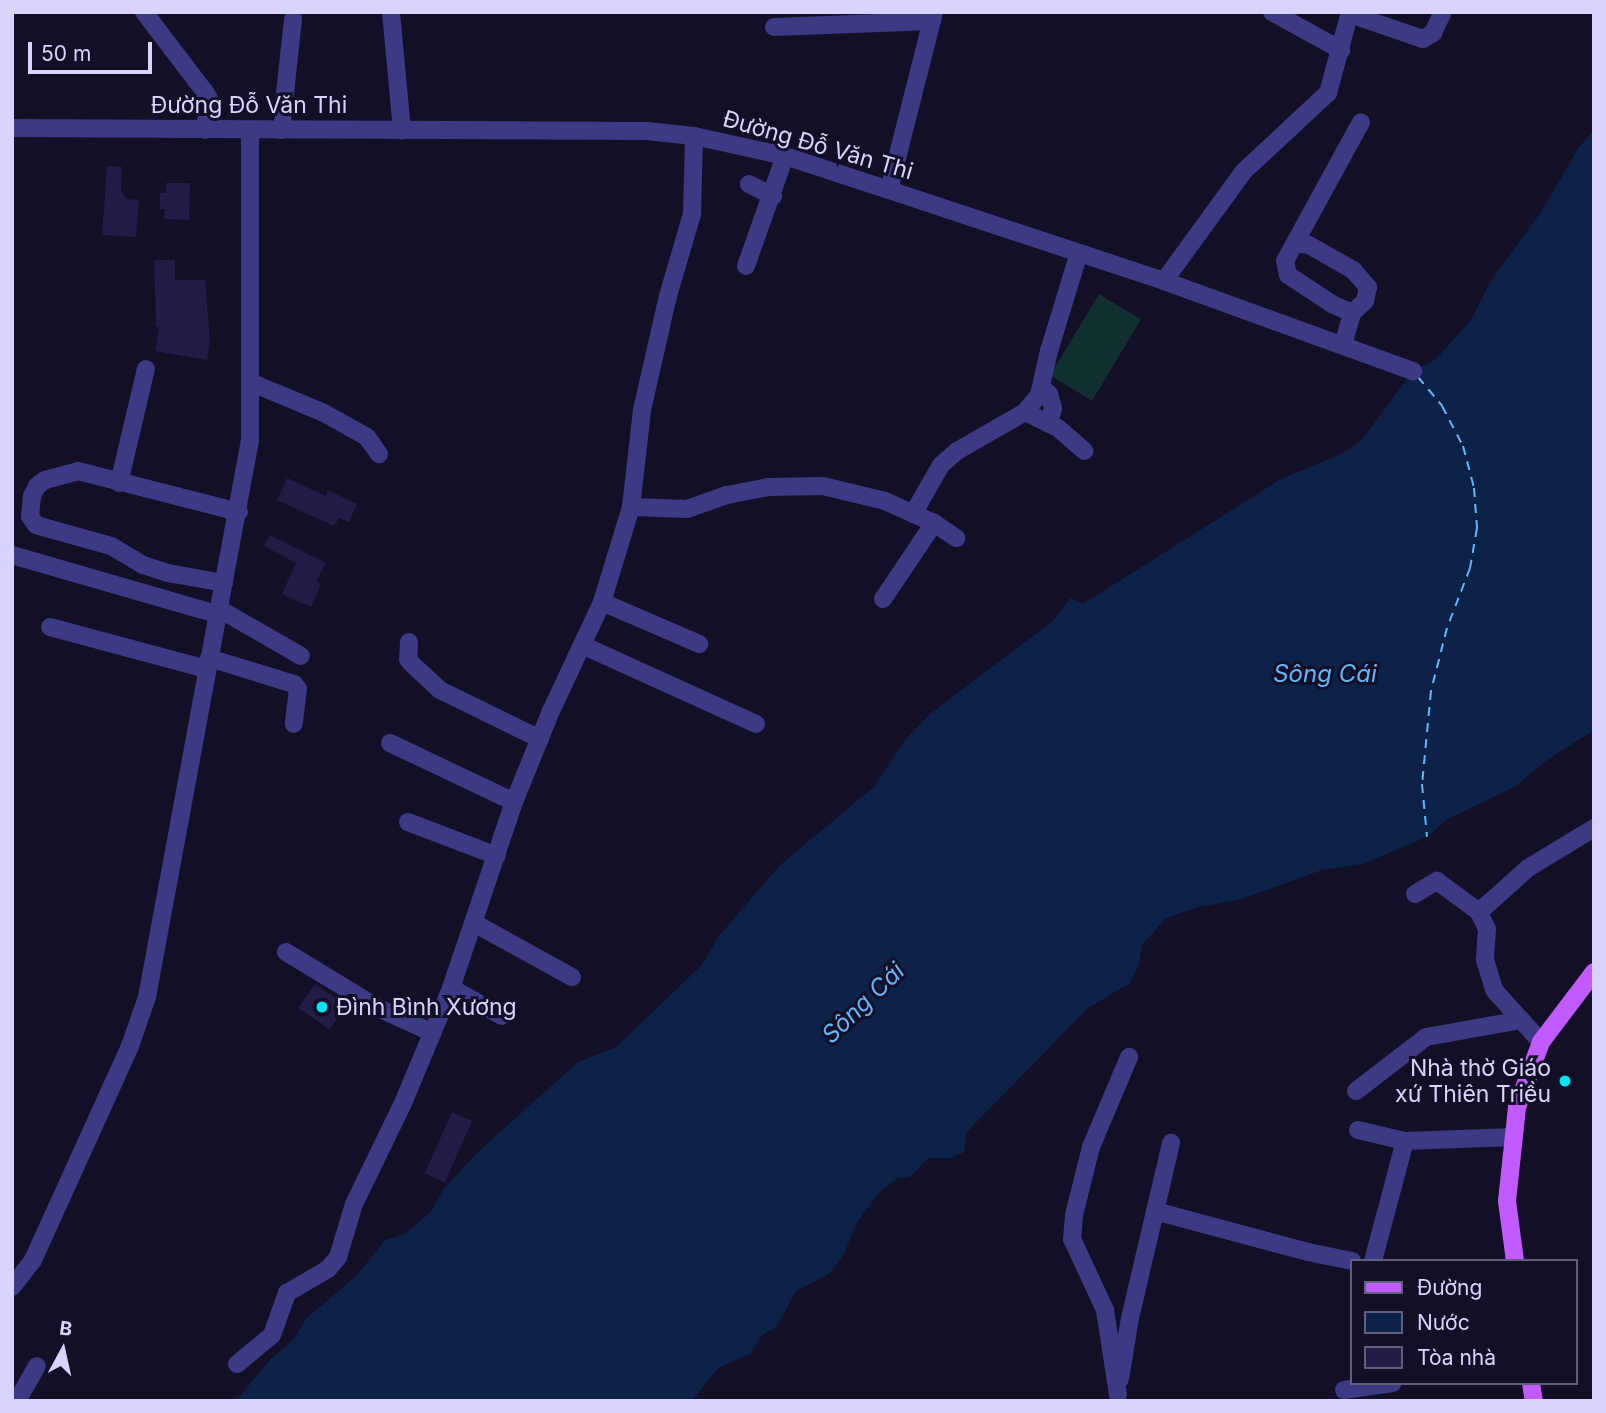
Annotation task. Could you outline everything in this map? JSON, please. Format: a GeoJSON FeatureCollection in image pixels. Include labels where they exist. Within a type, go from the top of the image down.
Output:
{"type":"FeatureCollection","features":[{"type":"Feature","properties":{"kind":"main road"},"geometry":{"type":"LineString","coordinates":[[1515,1259],[1507,1201],[1517,1107],[1541,1042],[1594,972]]}},
{"type":"Feature","properties":{"kind":"street"},"geometry":{"type":"LineString","coordinates":[[144,12],[209,99],[205,130]]}},
{"type":"Feature","properties":{"kind":"street"},"geometry":{"type":"LineString","coordinates":[[391,12],[402,130]]}},
{"type":"Feature","properties":{"kind":"street"},"geometry":{"type":"LineString","coordinates":[[1272,12],[1341,50]]}},
{"type":"Feature","properties":{"kind":"street"},"geometry":{"type":"LineString","coordinates":[[1164,281],[1244,171],[1328,93],[1350,13],[1423,39],[1433,33],[1443,12]]}},
{"type":"Feature","properties":{"kind":"street"},"geometry":{"type":"LineString","coordinates":[[774,27],[933,16],[889,190]]}},
{"type":"Feature","properties":{"kind":"street"},"geometry":{"type":"LineString","coordinates":[[281,130],[293,19]]}},
{"type":"Feature","properties":{"kind":"street"},"geometry":{"type":"LineString","coordinates":[[1352,313],[1332,304],[1288,275],[1285,261],[1361,122]]}},
{"type":"Feature","properties":{"kind":"street","name":"Đường Đỗ Văn Thi"},"geometry":{"type":"LineString","coordinates":[[12,128],[647,131],[694,136],[785,156],[1164,281],[1413,371]]}},
{"type":"Feature","properties":{"kind":"street"},"geometry":{"type":"LineString","coordinates":[[12,1287],[33,1259],[130,1046],[147,997],[208,664],[239,512],[250,440],[250,130]]}},
{"type":"Feature","properties":{"kind":"street"},"geometry":{"type":"LineString","coordinates":[[237,1364],[272,1335],[287,1293],[333,1264],[354,1204],[451,988],[498,856],[514,802],[602,602],[631,507],[642,410],[668,296],[692,214],[694,136]]}},
{"type":"Feature","properties":{"kind":"street"},"geometry":{"type":"LineString","coordinates":[[747,266],[785,156]]}},
{"type":"Feature","properties":{"kind":"street"},"geometry":{"type":"LineString","coordinates":[[749,184],[773,196]]}},
{"type":"Feature","properties":{"kind":"street"},"geometry":{"type":"LineString","coordinates":[[1296,243],[1309,245],[1353,270],[1368,287],[1365,301],[1352,313],[1343,345]]}},
{"type":"Feature","properties":{"kind":"street"},"geometry":{"type":"LineString","coordinates":[[913,514],[941,465],[957,451],[1025,412],[1042,388],[1049,351],[1079,253]]}},
{"type":"Feature","properties":{"kind":"street"},"geometry":{"type":"LineString","coordinates":[[119,482],[146,369]]}},
{"type":"Feature","properties":{"kind":"street"},"geometry":{"type":"LineString","coordinates":[[250,382],[324,413],[367,437],[379,454]]}},
{"type":"Feature","properties":{"kind":"street"},"geometry":{"type":"LineString","coordinates":[[1042,388],[1049,394],[1054,408],[1049,423]]}},
{"type":"Feature","properties":{"kind":"street"},"geometry":{"type":"LineString","coordinates":[[1025,412],[1049,423],[1084,451]]}},
{"type":"Feature","properties":{"kind":"street"},"geometry":{"type":"LineString","coordinates":[[224,583],[192,579],[143,565],[111,546],[36,526],[30,516],[32,496],[37,486],[45,480],[78,471],[239,512]]}},
{"type":"Feature","properties":{"kind":"street"},"geometry":{"type":"LineString","coordinates":[[631,507],[687,509],[727,495],[802,484],[851,491],[934,523],[956,538]]}},
{"type":"Feature","properties":{"kind":"street"},"geometry":{"type":"LineString","coordinates":[[884,599],[934,523]]}},
{"type":"Feature","properties":{"kind":"street"},"geometry":{"type":"LineString","coordinates":[[12,555],[220,612],[301,656]]}},
{"type":"Feature","properties":{"kind":"street"},"geometry":{"type":"LineString","coordinates":[[602,602],[699,645]]}},
{"type":"Feature","properties":{"kind":"street"},"geometry":{"type":"LineString","coordinates":[[50,627],[294,684],[298,689],[294,724]]}},
{"type":"Feature","properties":{"kind":"street"},"geometry":{"type":"LineString","coordinates":[[409,642],[408,659],[440,690],[540,739]]}},
{"type":"Feature","properties":{"kind":"street"},"geometry":{"type":"LineString","coordinates":[[582,645],[756,724]]}},
{"type":"Feature","properties":{"kind":"street"},"geometry":{"type":"LineString","coordinates":[[390,743],[514,802]]}},
{"type":"Feature","properties":{"kind":"street"},"geometry":{"type":"LineString","coordinates":[[408,822],[498,856]]}},
{"type":"Feature","properties":{"kind":"street"},"geometry":{"type":"LineString","coordinates":[[1479,912],[1528,868],[1594,828]]}},
{"type":"Feature","properties":{"kind":"street"},"geometry":{"type":"LineString","coordinates":[[1415,894],[1437,881],[1479,912],[1487,929],[1486,960],[1494,990],[1541,1042]]}},
{"type":"Feature","properties":{"kind":"street"},"geometry":{"type":"LineString","coordinates":[[474,923],[572,977]]}},
{"type":"Feature","properties":{"kind":"street"},"geometry":{"type":"LineString","coordinates":[[286,952],[378,1008],[432,1034]]}},
{"type":"Feature","properties":{"kind":"street"},"geometry":{"type":"LineString","coordinates":[[451,988],[502,1016]]}},
{"type":"Feature","properties":{"kind":"street"},"geometry":{"type":"LineString","coordinates":[[1356,1091],[1426,1037],[1521,1020]]}},
{"type":"Feature","properties":{"kind":"street"},"geometry":{"type":"LineString","coordinates":[[1117,1398],[1105,1310],[1072,1239],[1074,1215],[1091,1146],[1129,1057]]}},
{"type":"Feature","properties":{"kind":"street"},"geometry":{"type":"LineString","coordinates":[[1358,1130],[1405,1141],[1514,1137]]}},
{"type":"Feature","properties":{"kind":"street"},"geometry":{"type":"LineString","coordinates":[[1374,1259],[1405,1141]]}},
{"type":"Feature","properties":{"kind":"street"},"geometry":{"type":"LineString","coordinates":[[1117,1398],[1130,1318],[1171,1143]]}},
{"type":"Feature","properties":{"kind":"street"},"geometry":{"type":"LineString","coordinates":[[1155,1211],[1350,1261]]}},
{"type":"Feature","properties":{"kind":"street"},"geometry":{"type":"LineString","coordinates":[[18,1401],[37,1366]]}},
{"type":"Feature","properties":{"kind":"street"},"geometry":{"type":"LineString","coordinates":[[1344,1390],[1379,1385]]}},
{"type":"Feature","properties":{"kind":"green space"},"geometry":{"type":"Polygon","coordinates":[[[1099,294],[1141,319],[1092,401],[1050,375],[1099,294]]]}},
{"type":"Feature","properties":{"kind":"water","name":"Sông Cái"},"geometry":{"type":"Polygon","coordinates":[[[1594,130],[1594,730],[1547,760],[1516,786],[1446,820],[1427,837],[1363,864],[1322,870],[1239,900],[1198,907],[1166,918],[1142,945],[1139,965],[1130,983],[1088,1008],[967,1132],[964,1152],[950,1158],[928,1158],[910,1177],[898,1178],[880,1192],[857,1222],[844,1254],[829,1274],[796,1291],[777,1326],[761,1336],[750,1354],[718,1368],[692,1401],[236,1401],[269,1361],[294,1339],[306,1319],[357,1275],[385,1240],[405,1234],[431,1212],[444,1188],[479,1151],[578,1062],[616,1047],[702,965],[718,937],[779,866],[875,786],[905,740],[930,714],[1054,620],[1070,598],[1083,604],[1281,479],[1339,455],[1361,441],[1413,371],[1436,359],[1471,320],[1490,282],[1541,212],[1579,147],[1594,130]]]}},
{"type":"Feature","properties":{"kind":"building"},"geometry":{"type":"Polygon","coordinates":[[[107,166],[122,167],[121,190],[126,199],[139,200],[136,237],[102,235],[107,166]]]}},
{"type":"Feature","properties":{"kind":"building"},"geometry":{"type":"Polygon","coordinates":[[[166,183],[190,183],[189,220],[164,219],[165,209],[160,209],[160,193],[166,193],[166,183]]]}},
{"type":"Feature","properties":{"kind":"building"},"geometry":{"type":"Polygon","coordinates":[[[154,260],[175,260],[175,280],[205,280],[210,341],[207,360],[155,351],[159,327],[156,327],[154,260]]]}},
{"type":"Feature","properties":{"kind":"building"},"geometry":{"type":"Polygon","coordinates":[[[287,478],[326,496],[328,490],[357,504],[349,522],[339,518],[334,526],[277,500],[287,478]]]}},
{"type":"Feature","properties":{"kind":"building"},"geometry":{"type":"Polygon","coordinates":[[[270,535],[326,563],[316,582],[321,584],[311,607],[282,594],[296,563],[264,546],[270,535]]]}},
{"type":"Feature","properties":{"kind":"building","name":"Đình Bình Xương"},"geometry":{"type":"Polygon","coordinates":[[[315,984],[346,1006],[329,1030],[298,1008],[315,984]]]}},
{"type":"Feature","properties":{"kind":"building"},"geometry":{"type":"Polygon","coordinates":[[[452,1112],[472,1121],[445,1182],[425,1173],[452,1112]]]}},
{"type":"Feature","properties":{"kind":"ferry route"},"geometry":{"type":"LineString","coordinates":[[1418,377],[1442,406],[1463,446],[1474,488],[1477,528],[1470,568],[1447,628],[1431,691],[1422,784],[1427,837]]}},
{"type":"Feature","properties":{"kind":"place","name":"Đình Bình Xương"},"geometry":{"type":"Point","coordinates":[322,1007]}},
{"type":"Feature","properties":{"kind":"place","name":"Nhà thờ Giáo xứ Thiên Triều"},"geometry":{"type":"Point","coordinates":[1565,1081]}}]}
